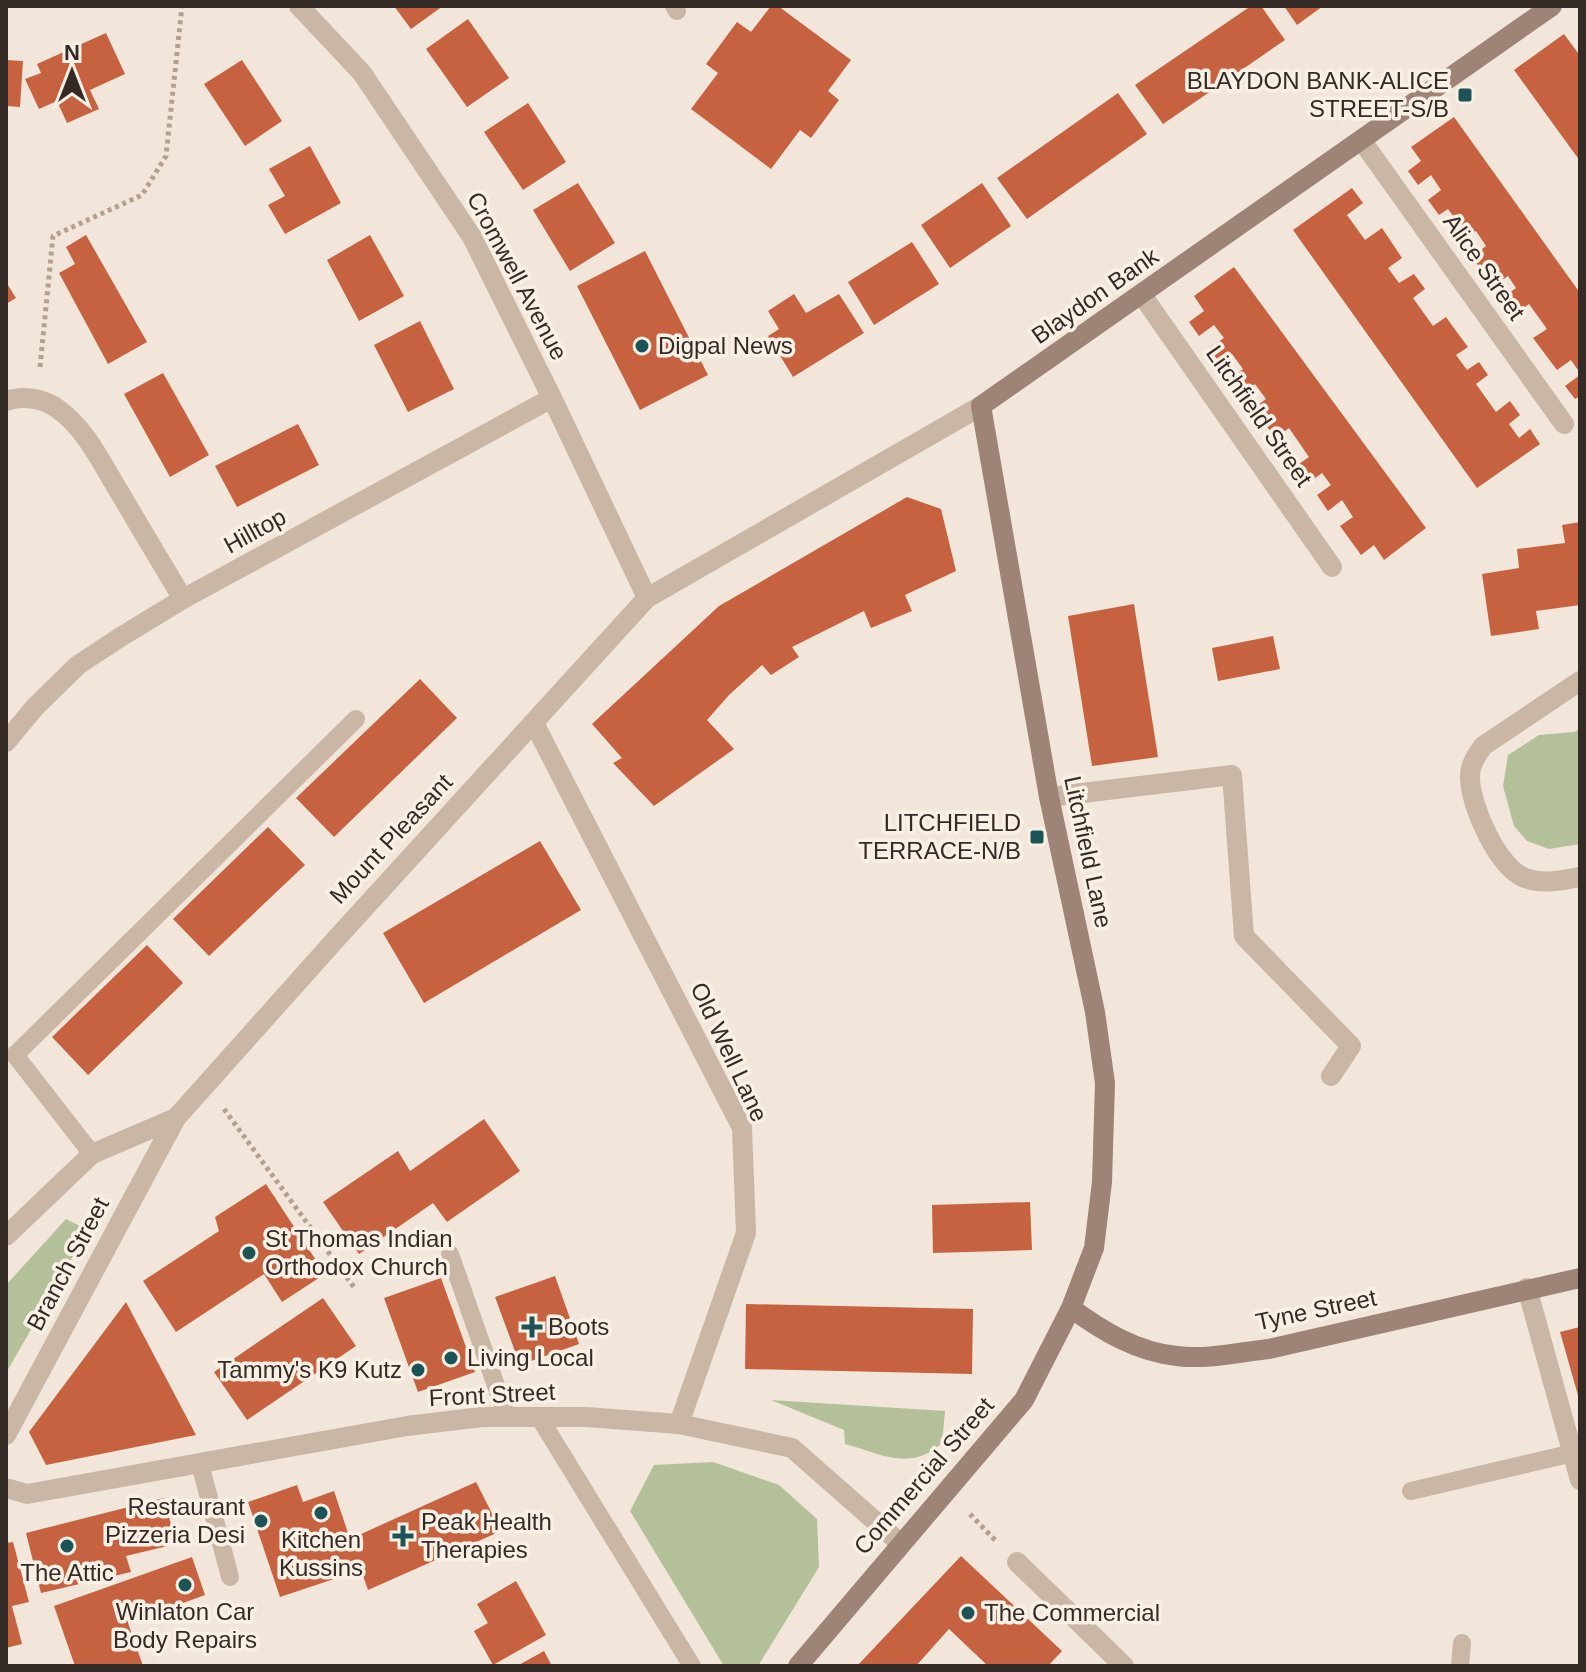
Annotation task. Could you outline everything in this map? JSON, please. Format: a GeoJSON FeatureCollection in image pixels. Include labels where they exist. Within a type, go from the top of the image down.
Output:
{"type":"FeatureCollection","features":[{"type":"Feature","properties":{"kind":"street","name":"Cromwell Avenue"},"geometry":{"type":"LineString","coordinates":[[299,6],[362,73],[472,237],[647,598]]}},
{"type":"Feature","properties":{"kind":"street","name":"Blaydon Bank"},"geometry":{"type":"LineString","coordinates":[[647,598],[981,406],[1552,6]]}},
{"type":"Feature","properties":{"kind":"street","name":"Alice Street"},"geometry":{"type":"LineString","coordinates":[[1362,141],[1564,424]]}},
{"type":"Feature","properties":{"kind":"street","name":"Litchfield Street"},"geometry":{"type":"LineString","coordinates":[[1142,295],[1332,567]]}},
{"type":"Feature","properties":{"kind":"street"},"geometry":{"type":"LineString","coordinates":[[6,401],[20,396],[37,400],[56,407],[75,424],[94,450],[183,599]]}},
{"type":"Feature","properties":{"kind":"street","name":"Hilltop"},"geometry":{"type":"LineString","coordinates":[[6,742],[78,665],[183,599],[552,398]]}},
{"type":"Feature","properties":{"kind":"street","name":"Litchfield Lane"},"geometry":{"type":"LineString","coordinates":[[981,406],[1049,797],[1095,1012],[1105,1083],[1102,1182],[1094,1248],[1071,1308]]}},
{"type":"Feature","properties":{"kind":"street","name":"Mount Pleasant"},"geometry":{"type":"LineString","coordinates":[[176,1118],[647,598]]}},
{"type":"Feature","properties":{"kind":"street"},"geometry":{"type":"LineString","coordinates":[[1580,681],[1483,746],[1473,759],[1470,778],[1479,818],[1503,860],[1522,877],[1543,882],[1580,877]]}},
{"type":"Feature","properties":{"kind":"street","name":"Old Well Lane"},"geometry":{"type":"LineString","coordinates":[[534,723],[742,1128],[746,1233],[679,1424]]}},
{"type":"Feature","properties":{"kind":"street"},"geometry":{"type":"LineString","coordinates":[[1049,797],[1232,775],[1244,936],[1351,1046],[1331,1076]]}},
{"type":"Feature","properties":{"kind":"street"},"geometry":{"type":"LineString","coordinates":[[6,1236],[92,1154],[176,1118]]}},
{"type":"Feature","properties":{"kind":"street","name":"Branch Street"},"geometry":{"type":"LineString","coordinates":[[6,1435],[176,1118]]}},
{"type":"Feature","properties":{"kind":"street","name":"Tyne Street"},"geometry":{"type":"LineString","coordinates":[[1071,1308],[1098,1328],[1128,1343],[1177,1356],[1219,1355],[1269,1349],[1580,1278]]}},
{"type":"Feature","properties":{"kind":"street"},"geometry":{"type":"LineString","coordinates":[[1527,1288],[1580,1480]]}},
{"type":"Feature","properties":{"kind":"street","name":"Commercial Street"},"geometry":{"type":"LineString","coordinates":[[798,1666],[1024,1400],[1071,1308]]}},
{"type":"Feature","properties":{"kind":"street","name":"Front Street"},"geometry":{"type":"LineString","coordinates":[[6,1488],[27,1494],[407,1426],[482,1417],[586,1417],[679,1424],[792,1448],[900,1543]]}},
{"type":"Feature","properties":{"kind":"street"},"geometry":{"type":"LineString","coordinates":[[1017,1562],[1124,1666]]}},
{"type":"Feature","properties":{"kind":"lane"},"geometry":{"type":"LineString","coordinates":[[92,1154],[15,1055],[356,719]]}},
{"type":"Feature","properties":{"kind":"lane"},"geometry":{"type":"LineString","coordinates":[[450,1254],[507,1417]]}},
{"type":"Feature","properties":{"kind":"lane"},"geometry":{"type":"LineString","coordinates":[[539,1417],[692,1666]]}},
{"type":"Feature","properties":{"kind":"lane"},"geometry":{"type":"LineString","coordinates":[[1411,1491],[1573,1453]]}},
{"type":"Feature","properties":{"kind":"lane"},"geometry":{"type":"LineString","coordinates":[[200,1464],[230,1577]]}},
{"type":"Feature","properties":{"kind":"lane"},"geometry":{"type":"LineString","coordinates":[[1460,1666],[1462,1643]]}},
{"type":"Feature","properties":{"kind":"path"},"geometry":{"type":"LineString","coordinates":[[37,400],[53,236],[142,195],[166,156],[182,6]]}},
{"type":"Feature","properties":{"kind":"path"},"geometry":{"type":"LineString","coordinates":[[206,1086],[356,1290]]}},
{"type":"Feature","properties":{"kind":"path"},"geometry":{"type":"LineString","coordinates":[[947,1491],[1017,1562]]}},
{"type":"Feature","properties":{"kind":"green space"},"geometry":{"type":"Polygon","coordinates":[[[1580,729],[1580,844],[1549,849],[1527,841],[1514,826],[1503,786],[1508,755],[1539,735],[1580,729]]]}},
{"type":"Feature","properties":{"kind":"green space"},"geometry":{"type":"Polygon","coordinates":[[[66,1219],[88,1230],[6,1373],[6,1285],[66,1219]]]}},
{"type":"Feature","properties":{"kind":"green space"},"geometry":{"type":"Polygon","coordinates":[[[771,1400],[945,1411],[942,1443],[919,1457],[884,1456],[845,1444],[844,1430],[771,1400]]]}},
{"type":"Feature","properties":{"kind":"green space"},"geometry":{"type":"Polygon","coordinates":[[[713,1462],[779,1485],[817,1519],[819,1567],[758,1666],[724,1666],[630,1511],[654,1465],[713,1462]]]}},
{"type":"Feature","properties":{"kind":"building"},"geometry":{"type":"Polygon","coordinates":[[[394,6],[443,6],[411,29],[394,6]]]}},
{"type":"Feature","properties":{"kind":"building"},"geometry":{"type":"Polygon","coordinates":[[[771,6],[778,6],[851,60],[828,91],[839,100],[811,138],[800,130],[771,169],[691,109],[718,73],[706,64],[737,22],[751,32],[771,6]]]}},
{"type":"Feature","properties":{"kind":"building"},"geometry":{"type":"Polygon","coordinates":[[[1251,6],[1261,6],[1285,40],[1163,124],[1135,85],[1251,6]]]}},
{"type":"Feature","properties":{"kind":"building"},"geometry":{"type":"Polygon","coordinates":[[[1284,6],[1323,6],[1297,25],[1284,6]]]}},
{"type":"Feature","properties":{"kind":"building"},"geometry":{"type":"Polygon","coordinates":[[[468,19],[509,78],[467,107],[426,49],[468,19]]]}},
{"type":"Feature","properties":{"kind":"building"},"geometry":{"type":"Polygon","coordinates":[[[106,33],[125,74],[90,90],[99,109],[67,123],[57,101],[39,109],[25,79],[41,73],[37,64],[106,33]]]}},
{"type":"Feature","properties":{"kind":"building"},"geometry":{"type":"Polygon","coordinates":[[[1564,34],[1580,52],[1580,161],[1514,70],[1564,34]]]}},
{"type":"Feature","properties":{"kind":"building"},"geometry":{"type":"Polygon","coordinates":[[[6,60],[23,61],[20,107],[6,106],[6,60]]]}},
{"type":"Feature","properties":{"kind":"building"},"geometry":{"type":"Polygon","coordinates":[[[242,60],[282,121],[245,146],[204,84],[242,60]]]}},
{"type":"Feature","properties":{"kind":"building"},"geometry":{"type":"Polygon","coordinates":[[[1118,93],[1147,134],[1027,219],[997,178],[1118,93]]]}},
{"type":"Feature","properties":{"kind":"building"},"geometry":{"type":"Polygon","coordinates":[[[528,103],[566,162],[523,190],[484,132],[528,103]]]}},
{"type":"Feature","properties":{"kind":"building"},"geometry":{"type":"Polygon","coordinates":[[[1454,117],[1580,293],[1580,373],[1571,360],[1557,370],[1533,338],[1547,329],[1529,304],[1514,315],[1502,298],[1516,288],[1508,276],[1493,286],[1472,257],[1486,246],[1476,231],[1461,243],[1450,228],[1458,223],[1448,209],[1439,215],[1428,200],[1441,190],[1431,175],[1418,185],[1408,171],[1421,161],[1411,147],[1454,117]]]}},
{"type":"Feature","properties":{"kind":"building"},"geometry":{"type":"Polygon","coordinates":[[[310,146],[341,203],[285,234],[268,205],[285,196],[269,169],[310,146]]]}},
{"type":"Feature","properties":{"kind":"building"},"geometry":{"type":"Polygon","coordinates":[[[578,183],[615,243],[570,271],[533,210],[578,183]]]}},
{"type":"Feature","properties":{"kind":"building"},"geometry":{"type":"Polygon","coordinates":[[[982,183],[1011,226],[950,268],[921,225],[982,183]]]}},
{"type":"Feature","properties":{"kind":"building"},"geometry":{"type":"Polygon","coordinates":[[[1352,188],[1363,203],[1347,215],[1365,240],[1382,228],[1402,258],[1388,268],[1399,283],[1414,274],[1425,289],[1413,298],[1433,326],[1446,317],[1468,347],[1456,355],[1467,370],[1479,362],[1488,375],[1476,384],[1496,412],[1510,401],[1520,415],[1509,424],[1519,438],[1530,429],[1540,444],[1477,488],[1293,230],[1352,188]]]}},
{"type":"Feature","properties":{"kind":"building"},"geometry":{"type":"Polygon","coordinates":[[[86,235],[147,342],[108,364],[59,273],[75,264],[66,247],[86,235]]]}},
{"type":"Feature","properties":{"kind":"building"},"geometry":{"type":"Polygon","coordinates":[[[370,235],[404,296],[359,321],[327,260],[370,235]]]}},
{"type":"Feature","properties":{"kind":"building"},"geometry":{"type":"Polygon","coordinates":[[[912,242],[939,284],[874,325],[848,282],[912,242]]]}},
{"type":"Feature","properties":{"kind":"building"},"geometry":{"type":"Polygon","coordinates":[[[645,251],[708,375],[640,410],[577,286],[645,251]]]}},
{"type":"Feature","properties":{"kind":"building"},"geometry":{"type":"Polygon","coordinates":[[[1234,267],[1426,528],[1384,560],[1374,545],[1361,555],[1340,526],[1353,517],[1342,500],[1328,511],[1317,495],[1331,485],[1322,473],[1308,483],[1296,466],[1309,457],[1289,428],[1276,438],[1265,424],[1254,408],[1266,399],[1255,384],[1241,395],[1230,379],[1243,369],[1232,354],[1220,363],[1209,348],[1224,338],[1214,325],[1199,336],[1189,322],[1204,311],[1194,296],[1234,267]]]}},
{"type":"Feature","properties":{"kind":"building"},"geometry":{"type":"Polygon","coordinates":[[[6,282],[16,298],[6,304],[6,282]]]}},
{"type":"Feature","properties":{"kind":"building"},"geometry":{"type":"Polygon","coordinates":[[[794,294],[806,313],[839,294],[864,333],[793,377],[768,336],[779,329],[768,311],[794,294]]]}},
{"type":"Feature","properties":{"kind":"building"},"geometry":{"type":"Polygon","coordinates":[[[420,321],[454,389],[408,412],[374,345],[420,321]]]}},
{"type":"Feature","properties":{"kind":"building"},"geometry":{"type":"Polygon","coordinates":[[[163,373],[209,455],[170,477],[124,394],[163,373]]]}},
{"type":"Feature","properties":{"kind":"building"},"geometry":{"type":"Polygon","coordinates":[[[1580,375],[1580,396],[1575,399],[1565,386],[1580,375]]]}},
{"type":"Feature","properties":{"kind":"building"},"geometry":{"type":"Polygon","coordinates":[[[298,424],[319,465],[237,507],[215,466],[298,424]]]}},
{"type":"Feature","properties":{"kind":"building"},"geometry":{"type":"Polygon","coordinates":[[[907,497],[941,509],[956,571],[905,595],[912,611],[871,628],[864,611],[792,647],[799,657],[771,675],[762,665],[707,720],[734,749],[654,806],[613,763],[622,758],[592,724],[719,606],[907,497]]]}},
{"type":"Feature","properties":{"kind":"building"},"geometry":{"type":"Polygon","coordinates":[[[1580,522],[1580,605],[1536,611],[1539,629],[1491,636],[1482,574],[1519,568],[1517,549],[1565,543],[1562,525],[1580,522]]]}},
{"type":"Feature","properties":{"kind":"building"},"geometry":{"type":"Polygon","coordinates":[[[1134,604],[1158,757],[1092,766],[1068,616],[1134,604]]]}},
{"type":"Feature","properties":{"kind":"building"},"geometry":{"type":"Polygon","coordinates":[[[1273,636],[1280,669],[1218,681],[1212,648],[1273,636]]]}},
{"type":"Feature","properties":{"kind":"building"},"geometry":{"type":"Polygon","coordinates":[[[420,679],[457,718],[334,837],[296,798],[420,679]]]}},
{"type":"Feature","properties":{"kind":"building"},"geometry":{"type":"Polygon","coordinates":[[[268,827],[305,865],[209,956],[173,919],[268,827]]]}},
{"type":"Feature","properties":{"kind":"building"},"geometry":{"type":"Polygon","coordinates":[[[540,841],[581,910],[424,1003],[383,933],[540,841]]]}},
{"type":"Feature","properties":{"kind":"building"},"geometry":{"type":"Polygon","coordinates":[[[147,945],[183,983],[88,1075],[52,1037],[147,945]]]}},
{"type":"Feature","properties":{"kind":"building"},"geometry":{"type":"Polygon","coordinates":[[[484,1119],[520,1171],[447,1222],[433,1203],[359,1254],[323,1202],[398,1151],[410,1171],[484,1119]]]}},
{"type":"Feature","properties":{"kind":"building","name":"St Thomas Indian Orthodox Church"},"geometry":{"type":"Polygon","coordinates":[[[266,1184],[325,1274],[282,1302],[264,1274],[176,1332],[143,1281],[219,1231],[215,1217],[266,1184]]]}},
{"type":"Feature","properties":{"kind":"building"},"geometry":{"type":"Polygon","coordinates":[[[1030,1202],[1032,1250],[933,1253],[932,1205],[1030,1202]]]}},
{"type":"Feature","properties":{"kind":"building"},"geometry":{"type":"Polygon","coordinates":[[[555,1276],[579,1344],[520,1365],[495,1297],[555,1276]]]}},
{"type":"Feature","properties":{"kind":"building"},"geometry":{"type":"Polygon","coordinates":[[[441,1278],[475,1372],[418,1392],[384,1298],[441,1278]]]}},
{"type":"Feature","properties":{"kind":"building"},"geometry":{"type":"Polygon","coordinates":[[[323,1298],[356,1346],[247,1420],[214,1372],[323,1298]]]}},
{"type":"Feature","properties":{"kind":"building"},"geometry":{"type":"Polygon","coordinates":[[[126,1302],[196,1435],[46,1465],[29,1432],[126,1302]]]}},
{"type":"Feature","properties":{"kind":"building"},"geometry":{"type":"Polygon","coordinates":[[[746,1304],[973,1309],[972,1374],[745,1369],[746,1304]]]}},
{"type":"Feature","properties":{"kind":"building"},"geometry":{"type":"Polygon","coordinates":[[[1580,1327],[1580,1399],[1579,1399],[1560,1332],[1580,1327]]]}},
{"type":"Feature","properties":{"kind":"building"},"geometry":{"type":"Polygon","coordinates":[[[476,1482],[501,1531],[368,1590],[361,1570],[280,1597],[248,1502],[297,1485],[303,1502],[334,1491],[350,1539],[476,1482]]]}},
{"type":"Feature","properties":{"kind":"building"},"geometry":{"type":"Polygon","coordinates":[[[164,1498],[176,1544],[126,1556],[131,1572],[41,1593],[26,1533],[164,1498]]]}},
{"type":"Feature","properties":{"kind":"building"},"geometry":{"type":"Polygon","coordinates":[[[13,1542],[29,1602],[12,1606],[22,1644],[6,1648],[6,1543],[13,1542]]]}},
{"type":"Feature","properties":{"kind":"building"},"geometry":{"type":"Polygon","coordinates":[[[961,1556],[1062,1651],[1048,1666],[988,1666],[949,1629],[916,1666],[857,1666],[961,1556]]]}},
{"type":"Feature","properties":{"kind":"building"},"geometry":{"type":"Polygon","coordinates":[[[192,1557],[205,1595],[128,1623],[143,1666],[75,1666],[54,1606],[192,1557]]]}},
{"type":"Feature","properties":{"kind":"building"},"geometry":{"type":"Polygon","coordinates":[[[516,1581],[546,1635],[493,1665],[474,1631],[488,1623],[477,1604],[516,1581]]]}},
{"type":"Feature","properties":{"kind":"building"},"geometry":{"type":"Polygon","coordinates":[[[544,1651],[552,1666],[517,1666],[544,1651]]]}},
{"type":"Feature","properties":{"kind":"place","name":"BLAYDON BANK-ALICE STREET-S/B"},"geometry":{"type":"Point","coordinates":[1465,95]}},
{"type":"Feature","properties":{"kind":"place","name":"Digpal News"},"geometry":{"type":"Point","coordinates":[642,346]}},
{"type":"Feature","properties":{"kind":"place","name":"LITCHFIELD TERRACE-N/B"},"geometry":{"type":"Point","coordinates":[1037,837]}},
{"type":"Feature","properties":{"kind":"place","name":"St Thomas Indian Orthodox Church"},"geometry":{"type":"Point","coordinates":[249,1253]}},
{"type":"Feature","properties":{"kind":"place","name":"Boots"},"geometry":{"type":"Point","coordinates":[532,1327]}},
{"type":"Feature","properties":{"kind":"place","name":"Living Local"},"geometry":{"type":"Point","coordinates":[451,1358]}},
{"type":"Feature","properties":{"kind":"place","name":"Tammy's K9 Kutz"},"geometry":{"type":"Point","coordinates":[418,1370]}},
{"type":"Feature","properties":{"kind":"place","name":"Kitchen Kussins"},"geometry":{"type":"Point","coordinates":[321,1513]}},
{"type":"Feature","properties":{"kind":"place","name":"Restaurant Pizzeria Desi"},"geometry":{"type":"Point","coordinates":[261,1521]}},
{"type":"Feature","properties":{"kind":"place","name":"Peak Health Therapies"},"geometry":{"type":"Point","coordinates":[403,1536]}},
{"type":"Feature","properties":{"kind":"place","name":"The Attic"},"geometry":{"type":"Point","coordinates":[67,1546]}},
{"type":"Feature","properties":{"kind":"place","name":"Winlaton Car Body Repairs"},"geometry":{"type":"Point","coordinates":[185,1585]}},
{"type":"Feature","properties":{"kind":"place","name":"The Commercial"},"geometry":{"type":"Point","coordinates":[968,1613]}}]}
